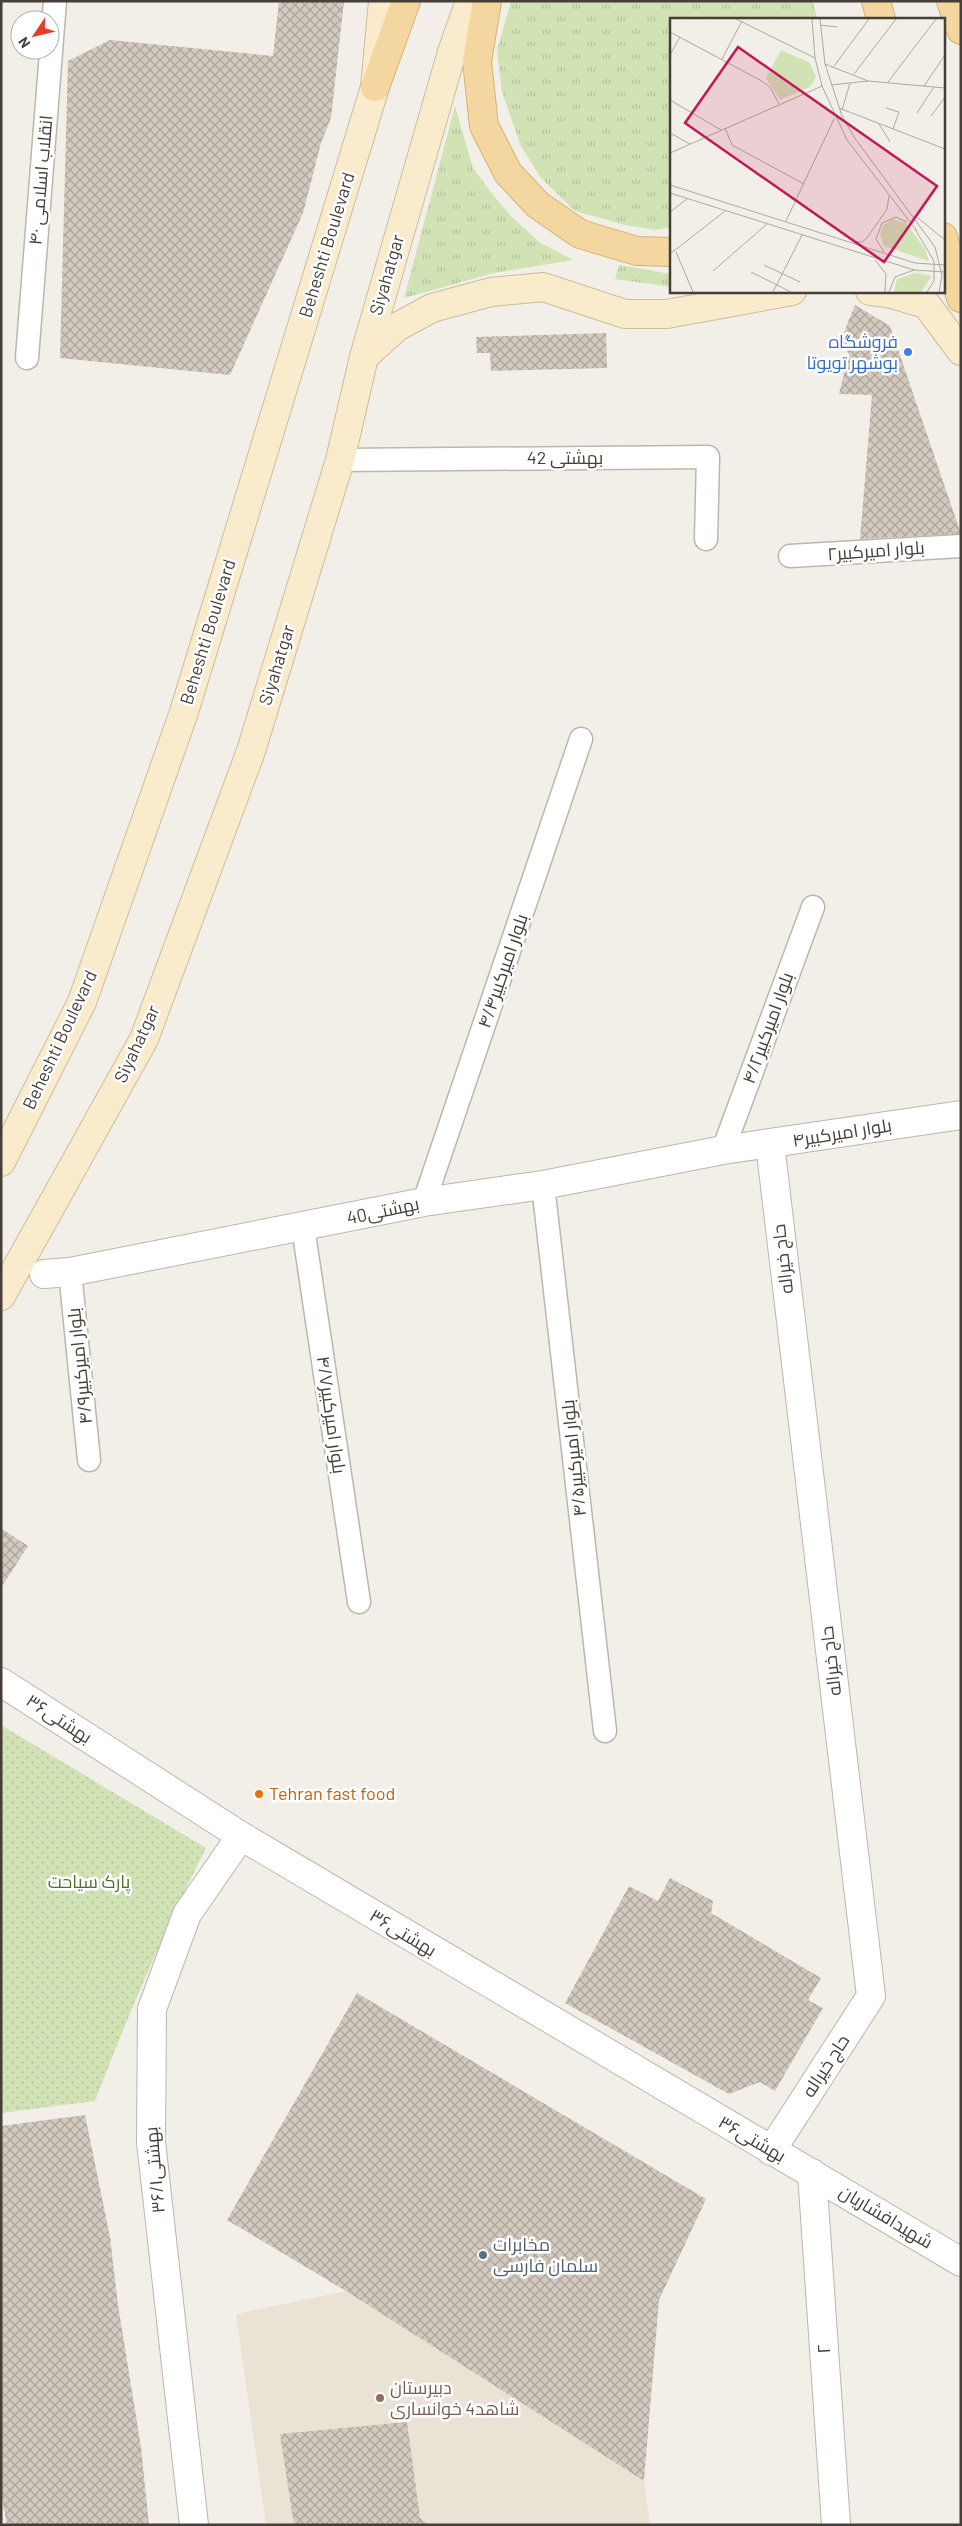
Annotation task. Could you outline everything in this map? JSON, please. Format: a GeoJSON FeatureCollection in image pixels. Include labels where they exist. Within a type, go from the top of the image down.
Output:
{"type":"FeatureCollection","features":[{"type":"Feature","properties":{"kind":"main road","name":"Beheshti Boulevard"},"geometry":{"type":"LineString","coordinates":[[1,1162],[82,1002],[184,712],[375,87],[383,1]]}},
{"type":"Feature","properties":{"kind":"main road"},"geometry":{"type":"LineString","coordinates":[[375,87],[406,1]]}},
{"type":"Feature","properties":{"kind":"main road","name":"Siyahatgar"},"geometry":{"type":"LineString","coordinates":[[1,1296],[144,1038],[250,751],[340,460],[364,357],[452,52],[470,1]]}},
{"type":"Feature","properties":{"kind":"main road"},"geometry":{"type":"LineString","coordinates":[[487,1],[477,61],[484,126],[508,173],[538,205],[580,234],[637,251],[670,252]]}},
{"type":"Feature","properties":{"kind":"main road"},"geometry":{"type":"LineString","coordinates":[[951,1],[961,30]]}},
{"type":"Feature","properties":{"kind":"main road"},"geometry":{"type":"LineString","coordinates":[[944,240],[961,298]]}},
{"type":"Feature","properties":{"kind":"main road"},"geometry":{"type":"LineString","coordinates":[[364,357],[397,327],[432,308],[491,292],[543,288],[625,314],[667,314],[787,292]]}},
{"type":"Feature","properties":{"kind":"main road"},"geometry":{"type":"LineString","coordinates":[[877,292],[892,294],[926,304],[961,351]]}},
{"type":"Feature","properties":{"kind":"street","name":"۴بلوار امیرکبیر"},"geometry":{"type":"LineString","coordinates":[[723,1150],[961,1115]]}},
{"type":"Feature","properties":{"kind":"street","name":"حاج خیراله"},"geometry":{"type":"LineString","coordinates":[[770,1144],[871,1996],[771,2151]]}},
{"type":"Feature","properties":{"kind":"street","name":"40بهشتی"},"geometry":{"type":"LineString","coordinates":[[57,1273],[303,1227],[424,1202],[543,1185],[723,1150]]}},
{"type":"Feature","properties":{"kind":"street","name":"بهشتی۳۶"},"geometry":{"type":"LineString","coordinates":[[1,1682],[241,1836],[771,2151],[812,2173]]}},
{"type":"Feature","properties":{"kind":"street","name":"بهشتی۳۶/۱"},"geometry":{"type":"LineString","coordinates":[[194,2525],[151,2142],[152,2009],[187,1914],[241,1836]]}},
{"type":"Feature","properties":{"kind":"street","name":"شهیدافشاریان"},"geometry":{"type":"LineString","coordinates":[[812,2173],[961,2262]]}},
{"type":"Feature","properties":{"kind":"street","name":"۲"},"geometry":{"type":"LineString","coordinates":[[812,2173],[836,2525]]}},
{"type":"Feature","properties":{"kind":"lane","name":"انقلاب اسلامی ۴۰"},"geometry":{"type":"LineString","coordinates":[[27,358],[56,1]]}},
{"type":"Feature","properties":{"kind":"lane","name":"42 بهشتی"},"geometry":{"type":"LineString","coordinates":[[340,460],[708,457],[706,539]]}},
{"type":"Feature","properties":{"kind":"lane","name":"۲بلوار امیرکبیر"},"geometry":{"type":"LineString","coordinates":[[790,556],[961,546]]}},
{"type":"Feature","properties":{"kind":"lane","name":"بلوار امیرکبیر۴/۴"},"geometry":{"type":"LineString","coordinates":[[424,1202],[581,739]]}},
{"type":"Feature","properties":{"kind":"lane","name":"بلوار امیرکبیر۴/۲"},"geometry":{"type":"LineString","coordinates":[[723,1150],[813,907]]}},
{"type":"Feature","properties":{"kind":"lane","name":"بلوار امیرکبیر۴/۵"},"geometry":{"type":"LineString","coordinates":[[543,1185],[605,1731]]}},
{"type":"Feature","properties":{"kind":"lane","name":"بلوار امیرکبیر۴/۷"},"geometry":{"type":"LineString","coordinates":[[303,1227],[359,1602]]}},
{"type":"Feature","properties":{"kind":"lane","name":"بلوار امیرکبیر۴/۹"},"geometry":{"type":"LineString","coordinates":[[57,1273],[89,1460]]}},
{"type":"Feature","properties":{"kind":"shaded area","name":"دبیرستان شاهد4 خوانساری"},"geometry":{"type":"Polygon","coordinates":[[[346,2291],[644,2481],[650,2525],[266,2525],[236,2314],[346,2291]]]}},
{"type":"Feature","properties":{"kind":"green space"},"geometry":{"type":"Polygon","coordinates":[[[511,1],[813,1],[817,18],[670,18],[670,227],[655,230],[625,225],[575,211],[541,178],[521,146],[502,92],[497,50],[511,1]]]}},
{"type":"Feature","properties":{"kind":"green space"},"geometry":{"type":"Polygon","coordinates":[[[455,106],[473,168],[492,194],[511,216],[539,242],[573,260],[494,273],[404,298],[455,106]]]}},
{"type":"Feature","properties":{"kind":"green space"},"geometry":{"type":"Polygon","coordinates":[[[619,265],[670,274],[670,287],[615,279],[619,265]]]}},
{"type":"Feature","properties":{"kind":"green space","name":"پارک سیاحت"},"geometry":{"type":"Polygon","coordinates":[[[1,1725],[206,1848],[147,1973],[95,2101],[1,2113],[1,1725]]]}},
{"type":"Feature","properties":{"kind":"building"},"geometry":{"type":"Polygon","coordinates":[[[279,1],[344,1],[331,118],[321,143],[303,213],[230,375],[60,358],[68,61],[110,40],[273,56],[279,1]]]}},
{"type":"Feature","properties":{"kind":"building"},"geometry":{"type":"Polygon","coordinates":[[[855,305],[890,326],[961,534],[860,539],[872,395],[839,394],[849,354],[840,342],[855,305]]]}},
{"type":"Feature","properties":{"kind":"building"},"geometry":{"type":"Polygon","coordinates":[[[606,333],[607,368],[491,371],[490,353],[477,353],[476,337],[606,333]]]}},
{"type":"Feature","properties":{"kind":"building"},"geometry":{"type":"Polygon","coordinates":[[[1,1528],[28,1546],[1,1588],[1,1528]]]}},
{"type":"Feature","properties":{"kind":"building"},"geometry":{"type":"Polygon","coordinates":[[[670,1878],[713,1901],[711,1913],[821,1978],[808,2000],[823,2008],[775,2091],[760,2082],[729,2094],[565,2003],[629,1886],[658,1901],[670,1878]]]}},
{"type":"Feature","properties":{"kind":"building","name":"مخابرات سلمان فارسی"},"geometry":{"type":"Polygon","coordinates":[[[357,1993],[706,2199],[659,2300],[644,2481],[346,2291],[227,2220],[357,1993]]]}},
{"type":"Feature","properties":{"kind":"building"},"geometry":{"type":"Polygon","coordinates":[[[85,2115],[110,2237],[118,2305],[141,2447],[149,2525],[7,2525],[1,2494],[1,2126],[85,2115]]]}},
{"type":"Feature","properties":{"kind":"building"},"geometry":{"type":"Polygon","coordinates":[[[407,2422],[420,2518],[428,2525],[294,2525],[280,2434],[407,2422]]]}},
{"type":"Feature","properties":{"kind":"place","name":"فروشگاه بوشهر تویوتا"},"geometry":{"type":"Point","coordinates":[908,352]}},
{"type":"Feature","properties":{"kind":"place","name":"Tehran fast food"},"geometry":{"type":"Point","coordinates":[259,1794]}},
{"type":"Feature","properties":{"kind":"place","name":"مخابرات سلمان فارسی"},"geometry":{"type":"Point","coordinates":[483,2255]}},
{"type":"Feature","properties":{"kind":"place","name":"دبیرستان شاهد4 خوانساری"},"geometry":{"type":"Point","coordinates":[380,2398]}}]}
